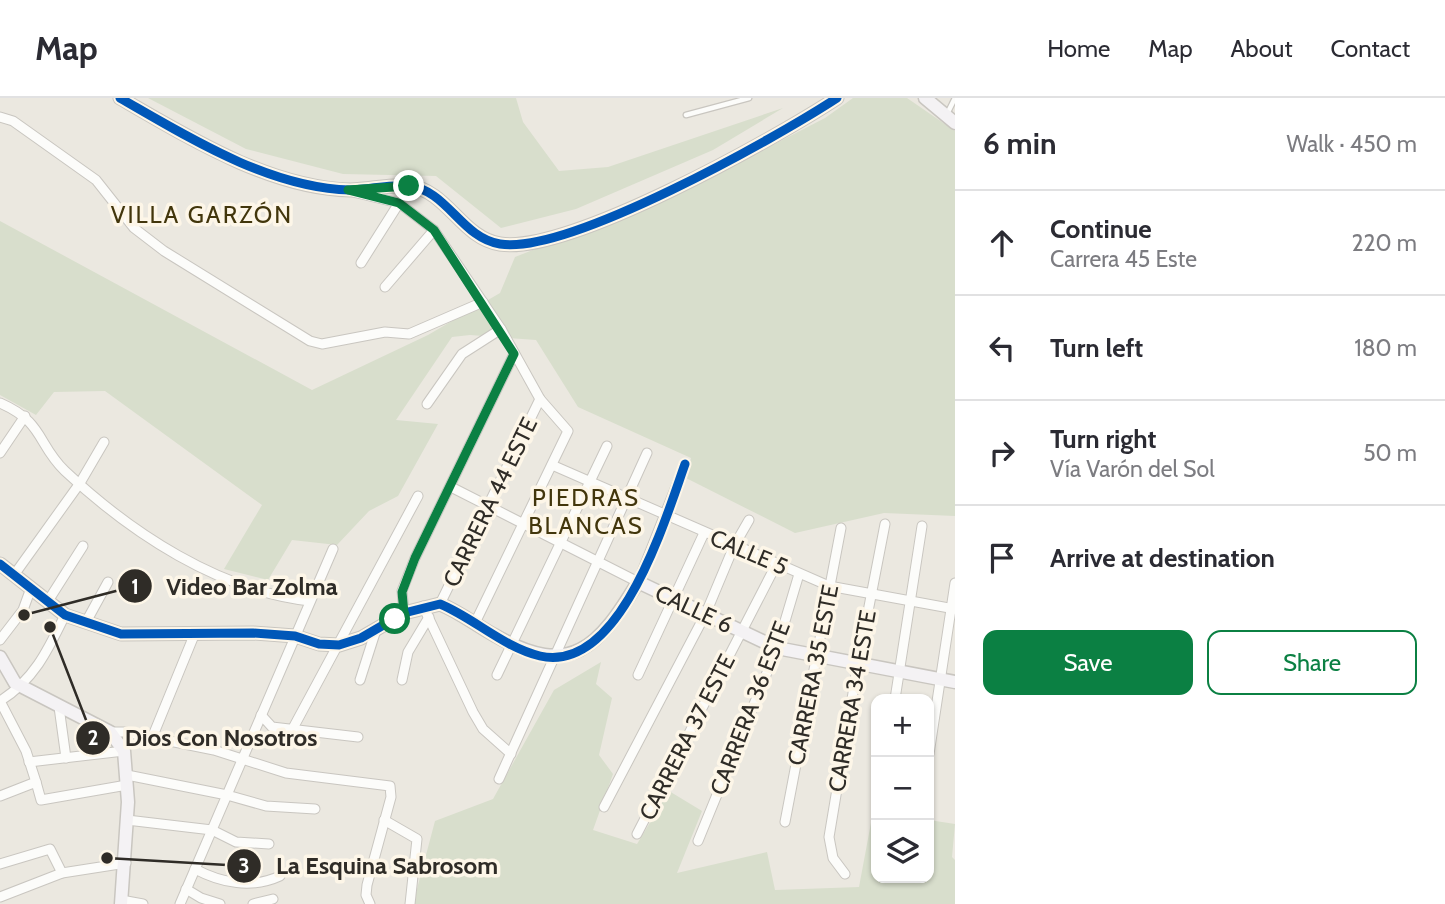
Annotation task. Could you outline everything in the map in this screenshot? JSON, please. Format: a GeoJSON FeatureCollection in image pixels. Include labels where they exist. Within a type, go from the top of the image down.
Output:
{"type":"FeatureCollection","features":[{"type":"Feature","properties":{"kind":"street"},"geometry":{"type":"LineString","coordinates":[[120,98],[226,157],[300,181],[399,203],[434,230],[484,302],[540,399],[568,431],[475,623]]}},
{"type":"Feature","properties":{"kind":"street"},"geometry":{"type":"LineString","coordinates":[[348,190],[409,186],[434,195],[475,234],[499,244],[526,244],[566,234],[683,184],[804,120],[838,98]]}},
{"type":"Feature","properties":{"kind":"street"},"geometry":{"type":"LineString","coordinates":[[925,98],[951,119]]}},
{"type":"Feature","properties":{"kind":"street"},"geometry":{"type":"LineString","coordinates":[[0,117],[13,121],[96,180],[134,228],[164,251],[310,341],[322,344],[385,332],[409,334],[484,302]]}},
{"type":"Feature","properties":{"kind":"street"},"geometry":{"type":"LineString","coordinates":[[361,263],[399,203]]}},
{"type":"Feature","properties":{"kind":"street"},"geometry":{"type":"LineString","coordinates":[[385,287],[434,230]]}},
{"type":"Feature","properties":{"kind":"street"},"geometry":{"type":"LineString","coordinates":[[427,404],[462,354],[501,329]]}},
{"type":"Feature","properties":{"kind":"street"},"geometry":{"type":"LineString","coordinates":[[404,613],[402,592],[514,354]]}},
{"type":"Feature","properties":{"kind":"street","name":"CARRERA 44 ESTE"},"geometry":{"type":"LineString","coordinates":[[440,604],[540,399]]}},
{"type":"Feature","properties":{"kind":"street"},"geometry":{"type":"LineString","coordinates":[[0,403],[25,416],[63,469],[150,538],[209,573],[294,599],[310,601]]}},
{"type":"Feature","properties":{"kind":"street"},"geometry":{"type":"LineString","coordinates":[[0,453],[25,416]]}},
{"type":"Feature","properties":{"kind":"street"},"geometry":{"type":"LineString","coordinates":[[14,575],[80,483],[104,442]]}},
{"type":"Feature","properties":{"kind":"street"},"geometry":{"type":"LineString","coordinates":[[497,675],[607,446]]}},
{"type":"Feature","properties":{"kind":"street"},"geometry":{"type":"LineString","coordinates":[[499,779],[647,453]]}},
{"type":"Feature","properties":{"kind":"street"},"geometry":{"type":"LineString","coordinates":[[0,564],[65,615],[121,634],[295,636],[319,644],[339,645],[376,630],[404,613],[426,612],[440,604],[512,644],[534,654],[554,657],[587,646],[621,610],[638,582],[685,464]]}},
{"type":"Feature","properties":{"kind":"street","name":"CALLE 5"},"geometry":{"type":"LineString","coordinates":[[551,465],[776,565],[830,586],[953,609]]}},
{"type":"Feature","properties":{"kind":"street","name":"CALLE 6"},"geometry":{"type":"LineString","coordinates":[[451,487],[638,582],[777,648],[955,682]]}},
{"type":"Feature","properties":{"kind":"street"},"geometry":{"type":"LineString","coordinates":[[292,730],[418,496]]}},
{"type":"Feature","properties":{"kind":"street"},"geometry":{"type":"LineString","coordinates":[[604,807],[706,613],[734,546],[749,520]]}},
{"type":"Feature","properties":{"kind":"street","name":"CARRERA 34 ESTE"},"geometry":{"type":"LineString","coordinates":[[845,874],[833,858],[829,837],[885,524]]}},
{"type":"Feature","properties":{"kind":"street"},"geometry":{"type":"LineString","coordinates":[[896,694],[922,526]]}},
{"type":"Feature","properties":{"kind":"street","name":"CARRERA 35 ESTE"},"geometry":{"type":"LineString","coordinates":[[785,822],[841,528]]}},
{"type":"Feature","properties":{"kind":"street"},"geometry":{"type":"LineString","coordinates":[[638,675],[704,533]]}},
{"type":"Feature","properties":{"kind":"street"},"geometry":{"type":"LineString","coordinates":[[48,601],[83,546]]}},
{"type":"Feature","properties":{"kind":"street"},"geometry":{"type":"LineString","coordinates":[[180,904],[333,549]]}},
{"type":"Feature","properties":{"kind":"street","name":"CARRERA 37 ESTE"},"geometry":{"type":"LineString","coordinates":[[637,834],[776,565]]}},
{"type":"Feature","properties":{"kind":"street","name":"CARRERA 36 ESTE"},"geometry":{"type":"LineString","coordinates":[[698,841],[777,648],[799,573]]}},
{"type":"Feature","properties":{"kind":"street"},"geometry":{"type":"LineString","coordinates":[[86,622],[108,582]]}},
{"type":"Feature","properties":{"kind":"street"},"geometry":{"type":"LineString","coordinates":[[934,719],[955,583]]}},
{"type":"Feature","properties":{"kind":"street"},"geometry":{"type":"LineString","coordinates":[[0,640],[23,610],[32,588]]}},
{"type":"Feature","properties":{"kind":"street"},"geometry":{"type":"LineString","coordinates":[[402,680],[408,652],[426,612]]}},
{"type":"Feature","properties":{"kind":"street"},"geometry":{"type":"LineString","coordinates":[[426,612],[483,729],[511,754]]}},
{"type":"Feature","properties":{"kind":"street"},"geometry":{"type":"LineString","coordinates":[[65,615],[44,658],[22,687],[0,701],[29,762],[41,800],[127,780],[227,795],[265,806],[315,809]]}},
{"type":"Feature","properties":{"kind":"street"},"geometry":{"type":"LineString","coordinates":[[360,680],[376,630]]}},
{"type":"Feature","properties":{"kind":"street"},"geometry":{"type":"LineString","coordinates":[[152,738],[195,633]]}},
{"type":"Feature","properties":{"kind":"street"},"geometry":{"type":"LineString","coordinates":[[0,657],[16,683],[110,732],[152,738],[243,758],[286,772],[390,786],[391,797],[367,885],[370,904]]}},
{"type":"Feature","properties":{"kind":"street"},"geometry":{"type":"LineString","coordinates":[[59,707],[66,758]]}},
{"type":"Feature","properties":{"kind":"street"},"geometry":{"type":"LineString","coordinates":[[261,715],[272,727],[358,737]]}},
{"type":"Feature","properties":{"kind":"street"},"geometry":{"type":"LineString","coordinates":[[110,732],[124,751],[127,780],[126,863],[121,902],[143,904]]}},
{"type":"Feature","properties":{"kind":"street"},"geometry":{"type":"LineString","coordinates":[[29,762],[124,751]]}},
{"type":"Feature","properties":{"kind":"street"},"geometry":{"type":"LineString","coordinates":[[0,796],[36,782]]}},
{"type":"Feature","properties":{"kind":"street"},"geometry":{"type":"LineString","coordinates":[[127,820],[212,830],[236,842],[269,844]]}},
{"type":"Feature","properties":{"kind":"street"},"geometry":{"type":"LineString","coordinates":[[384,820],[412,834],[418,843],[410,904]]}},
{"type":"Feature","properties":{"kind":"street"},"geometry":{"type":"LineString","coordinates":[[0,864],[50,849],[62,873]]}},
{"type":"Feature","properties":{"kind":"street"},"geometry":{"type":"LineString","coordinates":[[0,897],[62,873],[126,863]]}},
{"type":"Feature","properties":{"kind":"street"},"geometry":{"type":"LineString","coordinates":[[195,869],[214,880],[244,883],[266,882],[280,876]]}},
{"type":"Feature","properties":{"kind":"street"},"geometry":{"type":"LineString","coordinates":[[186,889],[201,898],[220,904]]}},
{"type":"Feature","properties":{"kind":"street"},"geometry":{"type":"LineString","coordinates":[[253,904],[273,899]]}},
{"type":"Feature","properties":{"kind":"lane"},"geometry":{"type":"LineString","coordinates":[[686,115],[749,98]]}},
{"type":"Feature","properties":{"kind":"lane"},"geometry":{"type":"LineString","coordinates":[[951,119],[955,98]]}},
{"type":"Feature","properties":{"kind":"green space"},"geometry":{"type":"Polygon","coordinates":[[[148,98],[516,98],[523,122],[559,171],[608,167],[783,108],[713,150],[576,209],[501,228],[436,176],[343,174],[246,149],[148,98]]]}},
{"type":"Feature","properties":{"kind":"green space"},"geometry":{"type":"Polygon","coordinates":[[[853,98],[907,98],[955,131],[955,516],[884,513],[795,533],[686,478],[691,458],[578,407],[536,340],[470,335],[452,337],[396,420],[438,424],[398,496],[369,511],[337,545],[292,540],[268,580],[224,569],[262,505],[105,391],[54,392],[36,415],[0,395],[0,221],[312,390],[428,335],[500,293],[515,257],[683,191],[825,118],[853,98]]]}},
{"type":"Feature","properties":{"kind":"green space"},"geometry":{"type":"Polygon","coordinates":[[[601,662],[596,684],[612,698],[599,755],[613,774],[593,830],[637,844],[669,791],[702,811],[677,873],[767,852],[775,890],[859,887],[871,823],[871,883],[934,883],[934,821],[955,824],[952,857],[955,860],[955,904],[413,904],[435,821],[493,799],[554,690],[601,662]]]}},
{"type":"Feature","properties":{"kind":"cycle path"},"geometry":{"type":"LineString","coordinates":[[120,98],[201,144],[289,180],[350,190],[401,186],[422,189],[444,204],[475,233],[500,244],[532,243],[620,213],[721,165],[837,98]]}},
{"type":"Feature","properties":{"kind":"cycle path"},"geometry":{"type":"LineString","coordinates":[[0,564],[65,615],[121,634],[253,633],[295,636],[319,644],[339,645],[361,638],[404,613],[440,604],[526,652],[540,656],[568,655],[594,641],[616,618],[635,588],[665,520],[685,464]]}},
{"type":"Feature","properties":{"kind":"place","name":"Video Bar Zolma"},"geometry":{"type":"Point","coordinates":[24,615]}},
{"type":"Feature","properties":{"kind":"place","name":"Dios Con Nosotros"},"geometry":{"type":"Point","coordinates":[50,627]}},
{"type":"Feature","properties":{"kind":"place","name":"La Esquina Sabrosom"},"geometry":{"type":"Point","coordinates":[107,858]}},
{"type":"Feature","properties":{"kind":"district","name":"VILLA GARZÓN"},"geometry":{"type":"Point","coordinates":[202,215]}},
{"type":"Feature","properties":{"kind":"district","name":"PIEDRAS BLANCAS"},"geometry":{"type":"Point","coordinates":[586,512]}},
{"type":"Feature","properties":{"kind":"route"},"geometry":{"type":"LineString","coordinates":[[395,619],[404,613],[402,592],[415,558],[514,354],[484,302],[434,230],[399,203],[348,190],[409,186]]}}]}
